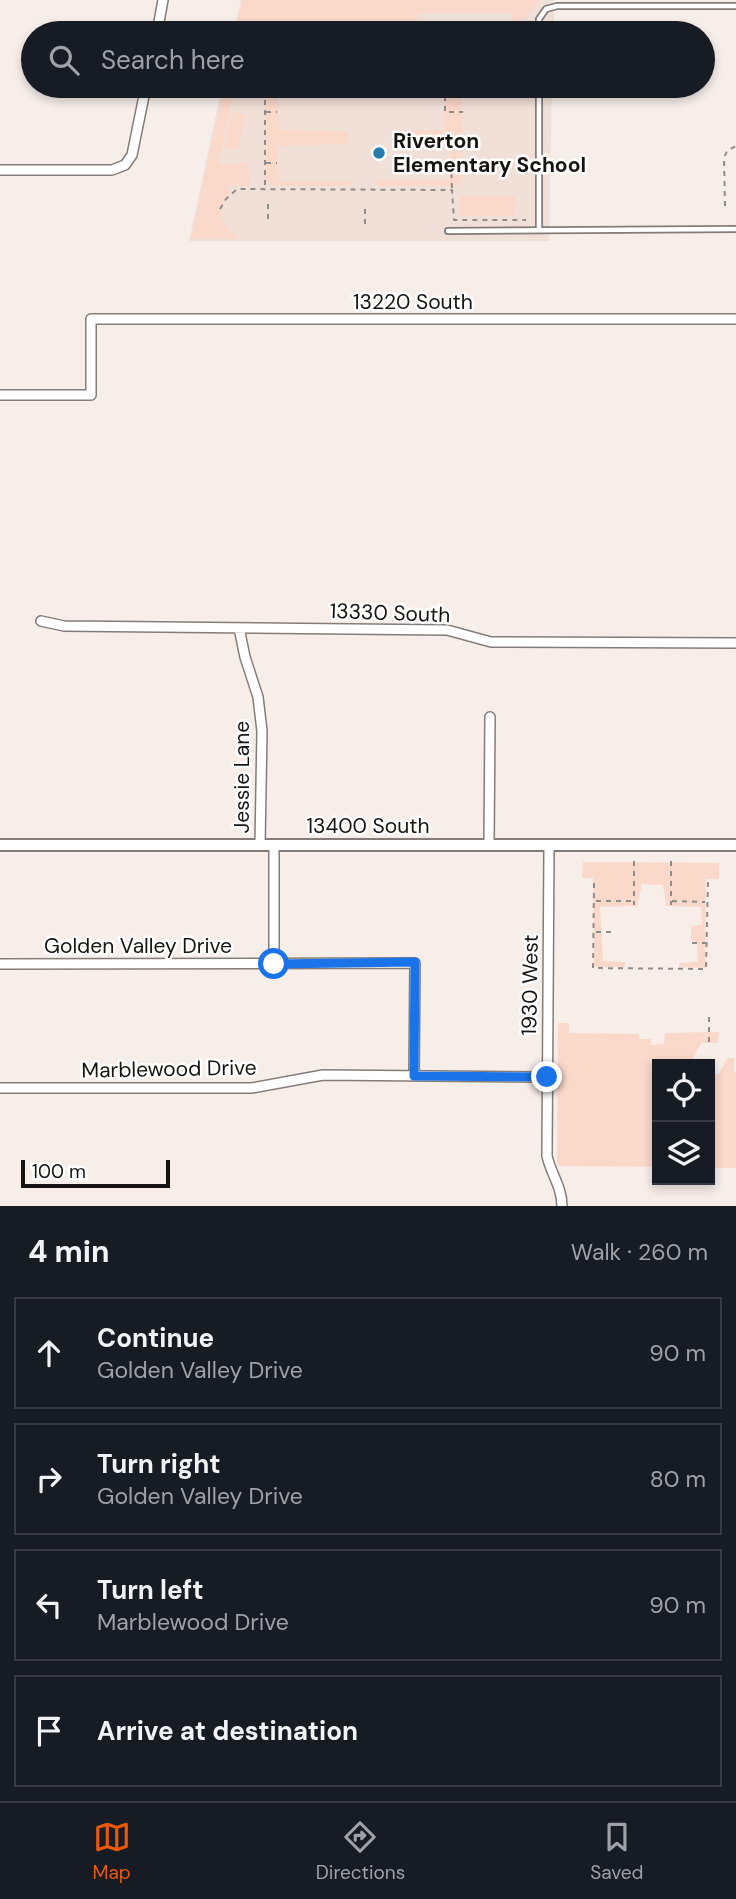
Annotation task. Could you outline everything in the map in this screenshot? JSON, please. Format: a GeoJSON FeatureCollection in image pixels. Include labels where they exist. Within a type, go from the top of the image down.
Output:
{"type":"FeatureCollection","features":[{"type":"Feature","properties":{"kind":"street"},"geometry":{"type":"LineString","coordinates":[[159,21],[163,0]]}},
{"type":"Feature","properties":{"kind":"street"},"geometry":{"type":"LineString","coordinates":[[0,170],[112,170],[125,165],[132,155],[144,98]]}},
{"type":"Feature","properties":{"kind":"street","name":"13220 South"},"geometry":{"type":"LineString","coordinates":[[0,395],[91,395],[91,319],[736,319]]}},
{"type":"Feature","properties":{"kind":"street","name":"13330 South"},"geometry":{"type":"LineString","coordinates":[[41,621],[64,626],[446,630],[491,642],[736,643]]}},
{"type":"Feature","properties":{"kind":"street","name":"Jessie Lane"},"geometry":{"type":"LineString","coordinates":[[239,628],[258,697],[262,731],[260,844]]}},
{"type":"Feature","properties":{"kind":"street"},"geometry":{"type":"LineString","coordinates":[[489,845],[490,717]]}},
{"type":"Feature","properties":{"kind":"street","name":"13400 South"},"geometry":{"type":"LineString","coordinates":[[0,845],[736,845]]}},
{"type":"Feature","properties":{"kind":"street"},"geometry":{"type":"LineString","coordinates":[[274,845],[274,964]]}},
{"type":"Feature","properties":{"kind":"street","name":"1930 West"},"geometry":{"type":"LineString","coordinates":[[549,845],[547,1156],[559,1186],[562,1206]]}},
{"type":"Feature","properties":{"kind":"street","name":"Golden Valley Drive"},"geometry":{"type":"LineString","coordinates":[[0,964],[415,962],[414,1076]]}},
{"type":"Feature","properties":{"kind":"street","name":"Marblewood Drive"},"geometry":{"type":"LineString","coordinates":[[0,1088],[252,1088],[323,1075],[547,1077]]}},
{"type":"Feature","properties":{"kind":"lane"},"geometry":{"type":"LineString","coordinates":[[539,21],[545,9],[557,6],[736,6]]}},
{"type":"Feature","properties":{"kind":"lane"},"geometry":{"type":"LineString","coordinates":[[538,230],[539,98]]}},
{"type":"Feature","properties":{"kind":"lane"},"geometry":{"type":"LineString","coordinates":[[448,231],[736,229]]}},
{"type":"Feature","properties":{"kind":"path"},"geometry":{"type":"LineString","coordinates":[[265,98],[265,189]]}},
{"type":"Feature","properties":{"kind":"path"},"geometry":{"type":"LineString","coordinates":[[445,98],[445,112],[463,113]]}},
{"type":"Feature","properties":{"kind":"path"},"geometry":{"type":"LineString","coordinates":[[265,112],[277,112]]}},
{"type":"Feature","properties":{"kind":"path"},"geometry":{"type":"LineString","coordinates":[[725,206],[724,158],[727,151],[736,146]]}},
{"type":"Feature","properties":{"kind":"path"},"geometry":{"type":"LineString","coordinates":[[265,163],[277,163]]}},
{"type":"Feature","properties":{"kind":"path"},"geometry":{"type":"LineString","coordinates":[[463,163],[451,163],[454,220],[526,220]]}},
{"type":"Feature","properties":{"kind":"path"},"geometry":{"type":"LineString","coordinates":[[220,209],[237,189],[452,190]]}},
{"type":"Feature","properties":{"kind":"path"},"geometry":{"type":"LineString","coordinates":[[268,204],[268,225]]}},
{"type":"Feature","properties":{"kind":"path"},"geometry":{"type":"LineString","coordinates":[[365,205],[365,224]]}},
{"type":"Feature","properties":{"kind":"path"},"geometry":{"type":"LineString","coordinates":[[634,861],[634,905]]}},
{"type":"Feature","properties":{"kind":"path"},"geometry":{"type":"LineString","coordinates":[[671,861],[671,903],[707,902]]}},
{"type":"Feature","properties":{"kind":"path"},"geometry":{"type":"LineString","coordinates":[[594,883],[593,968],[706,969],[708,880]]}},
{"type":"Feature","properties":{"kind":"path"},"geometry":{"type":"LineString","coordinates":[[594,901],[634,901]]}},
{"type":"Feature","properties":{"kind":"path"},"geometry":{"type":"LineString","coordinates":[[701,916],[707,916]]}},
{"type":"Feature","properties":{"kind":"path"},"geometry":{"type":"LineString","coordinates":[[594,932],[612,932]]}},
{"type":"Feature","properties":{"kind":"path"},"geometry":{"type":"LineString","coordinates":[[692,943],[707,943]]}},
{"type":"Feature","properties":{"kind":"path"},"geometry":{"type":"LineString","coordinates":[[709,1017],[709,1042]]}},
{"type":"Feature","properties":{"kind":"shaded area"},"geometry":{"type":"Polygon","coordinates":[[[241,0],[554,0],[554,21],[236,21],[241,0]]]}},
{"type":"Feature","properties":{"kind":"shaded area"},"geometry":{"type":"Polygon","coordinates":[[[242,0],[539,0],[525,17],[518,21],[513,21],[512,13],[417,13],[416,21],[238,21],[242,0]]]}},
{"type":"Feature","properties":{"kind":"shaded area","name":"Riverton Elementary School"},"geometry":{"type":"Polygon","coordinates":[[[219,98],[552,98],[549,241],[189,241],[219,98]]]}},
{"type":"Feature","properties":{"kind":"shaded area"},"geometry":{"type":"Polygon","coordinates":[[[221,98],[232,98],[219,161],[220,164],[248,163],[250,186],[226,186],[230,191],[225,199],[222,218],[240,239],[191,239],[221,98]]]}},
{"type":"Feature","properties":{"kind":"shaded area"},"geometry":{"type":"Polygon","coordinates":[[[266,98],[278,98],[279,130],[348,131],[348,144],[278,146],[279,181],[351,181],[353,183],[350,186],[275,186],[266,182],[266,98]]]}},
{"type":"Feature","properties":{"kind":"shaded area"},"geometry":{"type":"Polygon","coordinates":[[[443,98],[462,98],[463,179],[457,186],[379,186],[375,182],[450,180],[450,146],[395,145],[395,130],[444,130],[443,98]]]}},
{"type":"Feature","properties":{"kind":"shaded area"},"geometry":{"type":"Polygon","coordinates":[[[232,112],[245,114],[238,150],[224,147],[232,112]]]}},
{"type":"Feature","properties":{"kind":"shaded area"},"geometry":{"type":"Polygon","coordinates":[[[459,196],[515,196],[514,216],[459,216],[459,196]]]}},
{"type":"Feature","properties":{"kind":"shaded area"},"geometry":{"type":"Polygon","coordinates":[[[583,862],[719,863],[719,879],[706,879],[705,968],[679,967],[679,963],[698,962],[697,942],[691,941],[691,926],[702,925],[701,907],[666,906],[663,885],[642,884],[637,906],[600,907],[603,961],[625,962],[625,967],[594,967],[593,878],[582,878],[583,862]]]}},
{"type":"Feature","properties":{"kind":"shaded area"},"geometry":{"type":"Polygon","coordinates":[[[558,1023],[569,1023],[569,1033],[639,1034],[639,1039],[651,1039],[651,1045],[664,1044],[665,1033],[719,1032],[718,1043],[701,1043],[694,1059],[652,1059],[652,1167],[559,1166],[558,1023]]]}},
{"type":"Feature","properties":{"kind":"shaded area"},"geometry":{"type":"Polygon","coordinates":[[[727,1058],[734,1058],[736,1168],[715,1168],[715,1074],[719,1074],[727,1058]]]}},
{"type":"Feature","properties":{"kind":"place","name":"Riverton Elementary School"},"geometry":{"type":"Point","coordinates":[379,153]}},
{"type":"Feature","properties":{"kind":"route"},"geometry":{"type":"LineString","coordinates":[[274,964],[415,962],[414,1076],[547,1077]]}}]}
